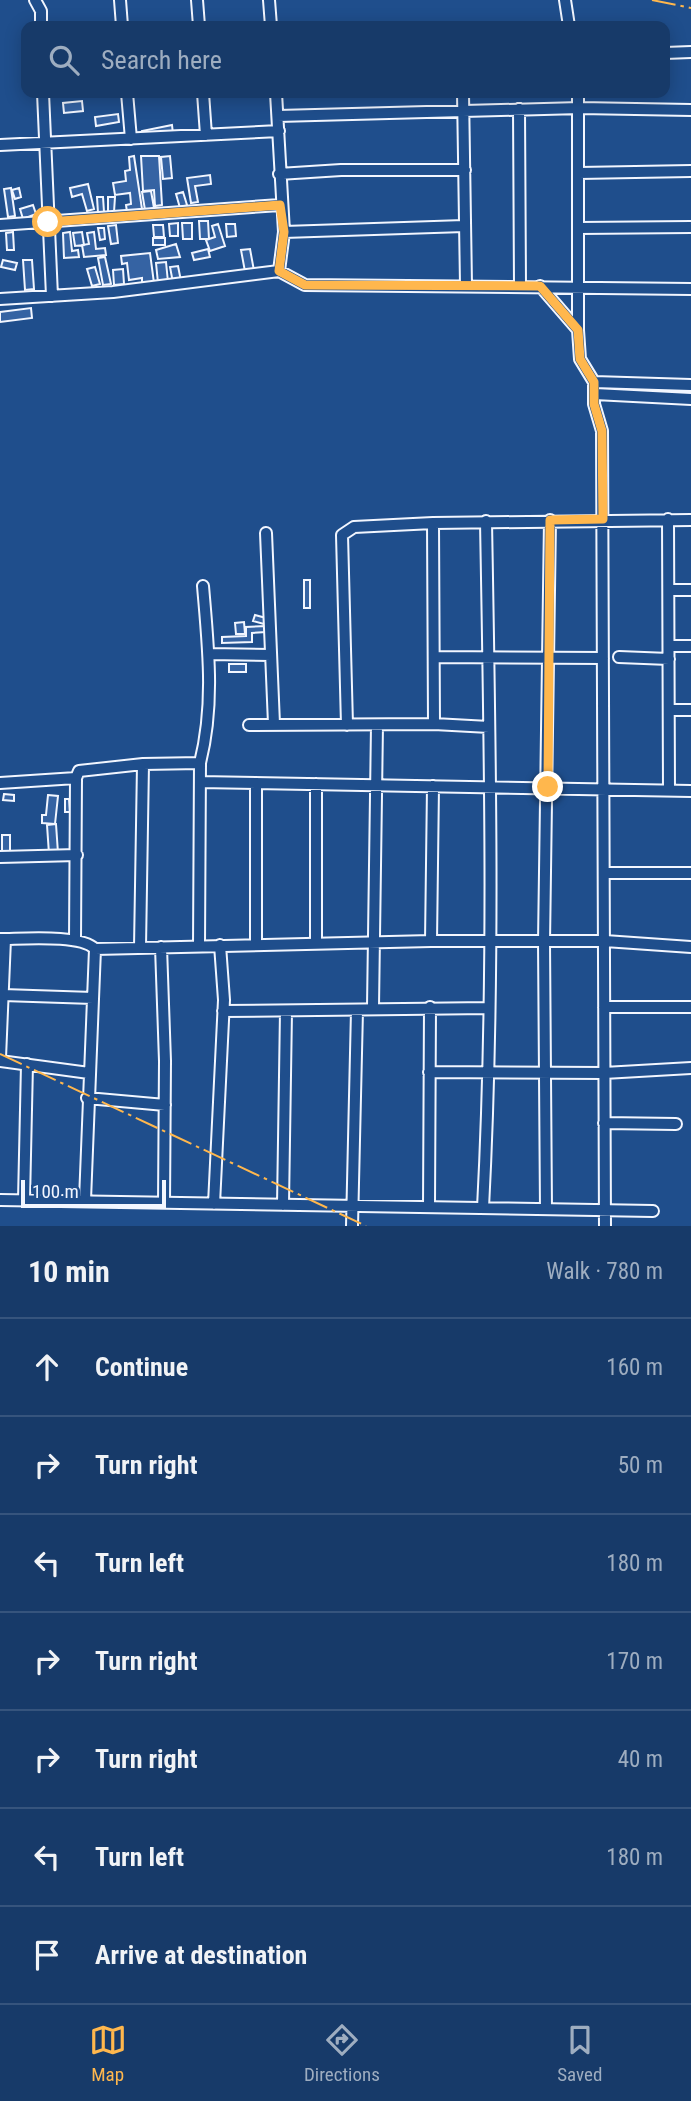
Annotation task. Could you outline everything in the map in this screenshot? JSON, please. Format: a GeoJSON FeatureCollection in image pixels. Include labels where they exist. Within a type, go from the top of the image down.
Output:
{"type":"FeatureCollection","features":[{"type":"Feature","properties":{"kind":"street"},"geometry":{"type":"LineString","coordinates":[[35,0],[41,11],[41,21]]}},
{"type":"Feature","properties":{"kind":"street"},"geometry":{"type":"LineString","coordinates":[[120,0],[122,21]]}},
{"type":"Feature","properties":{"kind":"street"},"geometry":{"type":"LineString","coordinates":[[197,0],[199,21]]}},
{"type":"Feature","properties":{"kind":"street"},"geometry":{"type":"LineString","coordinates":[[269,0],[271,21]]}},
{"type":"Feature","properties":{"kind":"street"},"geometry":{"type":"LineString","coordinates":[[565,0],[568,21]]}},
{"type":"Feature","properties":{"kind":"street"},"geometry":{"type":"LineString","coordinates":[[670,52],[691,52]]}},
{"type":"Feature","properties":{"kind":"street"},"geometry":{"type":"LineString","coordinates":[[43,98],[52,296]]}},
{"type":"Feature","properties":{"kind":"street"},"geometry":{"type":"LineString","coordinates":[[128,98],[131,139]]}},
{"type":"Feature","properties":{"kind":"street"},"geometry":{"type":"LineString","coordinates":[[203,98],[206,135]]}},
{"type":"Feature","properties":{"kind":"street"},"geometry":{"type":"LineString","coordinates":[[276,98],[280,205],[284,232],[279,271]]}},
{"type":"Feature","properties":{"kind":"street"},"geometry":{"type":"LineString","coordinates":[[464,98],[466,285]]}},
{"type":"Feature","properties":{"kind":"street"},"geometry":{"type":"LineString","coordinates":[[579,98],[580,359],[594,388],[594,404],[602,431],[604,1226]]}},
{"type":"Feature","properties":{"kind":"street"},"geometry":{"type":"LineString","coordinates":[[278,116],[580,107],[691,110]]}},
{"type":"Feature","properties":{"kind":"street"},"geometry":{"type":"LineString","coordinates":[[519,109],[520,285]]}},
{"type":"Feature","properties":{"kind":"street"},"geometry":{"type":"LineString","coordinates":[[0,145],[279,131]]}},
{"type":"Feature","properties":{"kind":"street"},"geometry":{"type":"LineString","coordinates":[[279,174],[341,170],[464,170]]}},
{"type":"Feature","properties":{"kind":"street"},"geometry":{"type":"LineString","coordinates":[[579,173],[691,171]]}},
{"type":"Feature","properties":{"kind":"street"},"geometry":{"type":"LineString","coordinates":[[0,225],[280,205]]}},
{"type":"Feature","properties":{"kind":"street"},"geometry":{"type":"LineString","coordinates":[[284,232],[464,226]]}},
{"type":"Feature","properties":{"kind":"street"},"geometry":{"type":"LineString","coordinates":[[579,228],[691,227]]}},
{"type":"Feature","properties":{"kind":"street"},"geometry":{"type":"LineString","coordinates":[[0,299],[113,292],[279,271],[305,285],[520,285],[691,289]]}},
{"type":"Feature","properties":{"kind":"street"},"geometry":{"type":"LineString","coordinates":[[540,286],[578,330]]}},
{"type":"Feature","properties":{"kind":"street"},"geometry":{"type":"LineString","coordinates":[[594,388],[691,385]]}},
{"type":"Feature","properties":{"kind":"street"},"geometry":{"type":"LineString","coordinates":[[594,388],[691,399]]}},
{"type":"Feature","properties":{"kind":"street"},"geometry":{"type":"LineString","coordinates":[[668,519],[669,790]]}},
{"type":"Feature","properties":{"kind":"street"},"geometry":{"type":"LineString","coordinates":[[546,1209],[544,942],[550,520]]}},
{"type":"Feature","properties":{"kind":"street"},"geometry":{"type":"LineString","coordinates":[[347,724],[342,535],[354,527],[486,521],[691,520]]}},
{"type":"Feature","properties":{"kind":"street"},"geometry":{"type":"LineString","coordinates":[[483,1208],[490,1072],[491,788],[486,521]]}},
{"type":"Feature","properties":{"kind":"street"},"geometry":{"type":"LineString","coordinates":[[433,523],[434,724]]}},
{"type":"Feature","properties":{"kind":"street"},"geometry":{"type":"LineString","coordinates":[[266,533],[274,724]]}},
{"type":"Feature","properties":{"kind":"street"},"geometry":{"type":"LineString","coordinates":[[199,946],[200,763],[209,728],[209,654],[203,586]]}},
{"type":"Feature","properties":{"kind":"street"},"geometry":{"type":"LineString","coordinates":[[669,590],[691,590]]}},
{"type":"Feature","properties":{"kind":"street"},"geometry":{"type":"LineString","coordinates":[[669,646],[691,646]]}},
{"type":"Feature","properties":{"kind":"street"},"geometry":{"type":"LineString","coordinates":[[209,654],[271,655]]}},
{"type":"Feature","properties":{"kind":"street"},"geometry":{"type":"LineString","coordinates":[[434,657],[603,658]]}},
{"type":"Feature","properties":{"kind":"street"},"geometry":{"type":"LineString","coordinates":[[620,657],[669,659]]}},
{"type":"Feature","properties":{"kind":"street"},"geometry":{"type":"LineString","coordinates":[[669,710],[691,710]]}},
{"type":"Feature","properties":{"kind":"street"},"geometry":{"type":"LineString","coordinates":[[373,1007],[377,724]]}},
{"type":"Feature","properties":{"kind":"street"},"geometry":{"type":"LineString","coordinates":[[249,725],[434,724],[489,727]]}},
{"type":"Feature","properties":{"kind":"street"},"geometry":{"type":"LineString","coordinates":[[75,940],[76,778],[79,771],[143,764],[200,763]]}},
{"type":"Feature","properties":{"kind":"street"},"geometry":{"type":"LineString","coordinates":[[140,947],[143,764]]}},
{"type":"Feature","properties":{"kind":"street"},"geometry":{"type":"LineString","coordinates":[[0,783],[76,778]]}},
{"type":"Feature","properties":{"kind":"street"},"geometry":{"type":"LineString","coordinates":[[200,782],[691,791]]}},
{"type":"Feature","properties":{"kind":"street"},"geometry":{"type":"LineString","coordinates":[[256,783],[257,943]]}},
{"type":"Feature","properties":{"kind":"street"},"geometry":{"type":"LineString","coordinates":[[316,784],[316,943]]}},
{"type":"Feature","properties":{"kind":"street"},"geometry":{"type":"LineString","coordinates":[[431,941],[433,786]]}},
{"type":"Feature","properties":{"kind":"street"},"geometry":{"type":"LineString","coordinates":[[0,857],[77,855]]}},
{"type":"Feature","properties":{"kind":"street"},"geometry":{"type":"LineString","coordinates":[[604,873],[691,873]]}},
{"type":"Feature","properties":{"kind":"street"},"geometry":{"type":"LineString","coordinates":[[85,1200],[95,950],[89,943],[75,940],[2,939],[0,1059],[89,1073]]}},
{"type":"Feature","properties":{"kind":"street"},"geometry":{"type":"LineString","coordinates":[[95,950],[257,943],[431,941],[605,941],[691,947]]}},
{"type":"Feature","properties":{"kind":"street"},"geometry":{"type":"LineString","coordinates":[[214,1203],[223,1012],[220,945]]}},
{"type":"Feature","properties":{"kind":"street"},"geometry":{"type":"LineString","coordinates":[[161,947],[164,1203]]}},
{"type":"Feature","properties":{"kind":"street"},"geometry":{"type":"LineString","coordinates":[[3,995],[93,998]]}},
{"type":"Feature","properties":{"kind":"street"},"geometry":{"type":"LineString","coordinates":[[223,1012],[357,1010],[373,1007],[489,1008]]}},
{"type":"Feature","properties":{"kind":"street"},"geometry":{"type":"LineString","coordinates":[[429,1207],[430,1007]]}},
{"type":"Feature","properties":{"kind":"street"},"geometry":{"type":"LineString","coordinates":[[604,1007],[691,1007]]}},
{"type":"Feature","properties":{"kind":"street"},"geometry":{"type":"LineString","coordinates":[[352,1226],[357,1010]]}},
{"type":"Feature","properties":{"kind":"street"},"geometry":{"type":"LineString","coordinates":[[283,1205],[286,1011]]}},
{"type":"Feature","properties":{"kind":"street"},"geometry":{"type":"LineString","coordinates":[[24,1200],[27,1064]]}},
{"type":"Feature","properties":{"kind":"street"},"geometry":{"type":"LineString","coordinates":[[429,1072],[604,1073],[691,1069]]}},
{"type":"Feature","properties":{"kind":"street"},"geometry":{"type":"LineString","coordinates":[[88,1098],[164,1105]]}},
{"type":"Feature","properties":{"kind":"street"},"geometry":{"type":"LineString","coordinates":[[604,1123],[676,1124]]}},
{"type":"Feature","properties":{"kind":"street"},"geometry":{"type":"LineString","coordinates":[[0,1200],[653,1211]]}},
{"type":"Feature","properties":{"kind":"building"},"geometry":{"type":"Polygon","coordinates":[[[82,101],[83,111],[64,113],[63,103],[82,101]]]}},
{"type":"Feature","properties":{"kind":"building"},"geometry":{"type":"Polygon","coordinates":[[[118,114],[119,122],[96,126],[95,117],[118,114]]]}},
{"type":"Feature","properties":{"kind":"building"},"geometry":{"type":"Polygon","coordinates":[[[172,125],[173,134],[143,139],[142,131],[172,125]]]}},
{"type":"Feature","properties":{"kind":"building"},"geometry":{"type":"Polygon","coordinates":[[[134,156],[142,209],[127,212],[126,205],[131,204],[130,193],[115,195],[113,183],[126,181],[125,171],[130,170],[129,157],[134,156]]]}},
{"type":"Feature","properties":{"kind":"building"},"geometry":{"type":"Polygon","coordinates":[[[141,156],[159,156],[162,205],[155,206],[154,190],[143,191],[141,156]]]}},
{"type":"Feature","properties":{"kind":"building"},"geometry":{"type":"Polygon","coordinates":[[[170,156],[172,178],[163,179],[161,157],[170,156]]]}},
{"type":"Feature","properties":{"kind":"building"},"geometry":{"type":"Polygon","coordinates":[[[210,175],[211,184],[195,186],[198,202],[191,203],[187,178],[210,175]]]}},
{"type":"Feature","properties":{"kind":"building"},"geometry":{"type":"Polygon","coordinates":[[[88,184],[94,209],[87,211],[82,194],[72,197],[70,188],[88,184]]]}},
{"type":"Feature","properties":{"kind":"building"},"geometry":{"type":"Polygon","coordinates":[[[11,188],[15,216],[8,217],[4,189],[11,188]]]}},
{"type":"Feature","properties":{"kind":"building"},"geometry":{"type":"Polygon","coordinates":[[[19,188],[21,197],[15,199],[12,190],[19,188]]]}},
{"type":"Feature","properties":{"kind":"building"},"geometry":{"type":"Polygon","coordinates":[[[151,191],[154,208],[145,210],[142,192],[151,191]]]}},
{"type":"Feature","properties":{"kind":"building"},"geometry":{"type":"Polygon","coordinates":[[[183,192],[187,205],[180,208],[176,194],[183,192]]]}},
{"type":"Feature","properties":{"kind":"building"},"geometry":{"type":"Polygon","coordinates":[[[97,197],[103,197],[104,212],[98,213],[97,197]]]}},
{"type":"Feature","properties":{"kind":"building"},"geometry":{"type":"Polygon","coordinates":[[[108,197],[115,197],[114,212],[108,212],[108,197]]]}},
{"type":"Feature","properties":{"kind":"building"},"geometry":{"type":"Polygon","coordinates":[[[33,205],[36,214],[23,219],[20,209],[33,205]]]}},
{"type":"Feature","properties":{"kind":"building"},"geometry":{"type":"Polygon","coordinates":[[[199,221],[208,221],[209,239],[200,239],[199,221]]]}},
{"type":"Feature","properties":{"kind":"building"},"geometry":{"type":"Polygon","coordinates":[[[178,223],[178,236],[170,236],[169,224],[178,223]]]}},
{"type":"Feature","properties":{"kind":"building"},"geometry":{"type":"Polygon","coordinates":[[[182,223],[192,223],[192,239],[183,239],[182,223]]]}},
{"type":"Feature","properties":{"kind":"building"},"geometry":{"type":"Polygon","coordinates":[[[218,224],[225,246],[210,251],[206,240],[215,237],[212,226],[218,224]]]}},
{"type":"Feature","properties":{"kind":"building"},"geometry":{"type":"Polygon","coordinates":[[[226,224],[235,224],[236,236],[227,237],[226,224]]]}},
{"type":"Feature","properties":{"kind":"building"},"geometry":{"type":"Polygon","coordinates":[[[116,225],[118,243],[111,244],[108,226],[116,225]]]}},
{"type":"Feature","properties":{"kind":"building"},"geometry":{"type":"Polygon","coordinates":[[[153,225],[163,225],[164,237],[154,237],[153,225]]]}},
{"type":"Feature","properties":{"kind":"building"},"geometry":{"type":"Polygon","coordinates":[[[98,228],[104,228],[105,239],[100,240],[98,228]]]}},
{"type":"Feature","properties":{"kind":"building"},"geometry":{"type":"Polygon","coordinates":[[[13,232],[14,250],[7,250],[6,233],[13,232]]]}},
{"type":"Feature","properties":{"kind":"building"},"geometry":{"type":"Polygon","coordinates":[[[70,232],[72,251],[78,250],[79,257],[64,258],[63,233],[70,232]]]}},
{"type":"Feature","properties":{"kind":"building"},"geometry":{"type":"Polygon","coordinates":[[[82,232],[84,245],[75,246],[73,233],[82,232]]]}},
{"type":"Feature","properties":{"kind":"building"},"geometry":{"type":"Polygon","coordinates":[[[94,232],[96,249],[105,248],[106,255],[84,257],[82,245],[89,244],[87,233],[94,232]]]}},
{"type":"Feature","properties":{"kind":"building"},"geometry":{"type":"Polygon","coordinates":[[[153,238],[165,238],[165,245],[153,245],[153,238]]]}},
{"type":"Feature","properties":{"kind":"building"},"geometry":{"type":"Polygon","coordinates":[[[176,244],[180,257],[158,259],[156,250],[176,244]]]}},
{"type":"Feature","properties":{"kind":"building"},"geometry":{"type":"Polygon","coordinates":[[[208,249],[210,257],[194,260],[192,253],[208,249]]]}},
{"type":"Feature","properties":{"kind":"building"},"geometry":{"type":"Polygon","coordinates":[[[250,249],[255,276],[246,277],[241,250],[250,249]]]}},
{"type":"Feature","properties":{"kind":"building"},"geometry":{"type":"Polygon","coordinates":[[[150,253],[154,283],[142,284],[142,278],[129,280],[127,263],[122,264],[121,256],[150,253]]]}},
{"type":"Feature","properties":{"kind":"building"},"geometry":{"type":"Polygon","coordinates":[[[105,257],[111,284],[103,285],[98,258],[105,257]]]}},
{"type":"Feature","properties":{"kind":"building"},"geometry":{"type":"Polygon","coordinates":[[[3,260],[17,263],[15,270],[1,267],[3,260]]]}},
{"type":"Feature","properties":{"kind":"building"},"geometry":{"type":"Polygon","coordinates":[[[23,260],[32,260],[34,289],[25,290],[23,260]]]}},
{"type":"Feature","properties":{"kind":"building"},"geometry":{"type":"Polygon","coordinates":[[[166,262],[168,282],[158,283],[156,263],[166,262]]]}},
{"type":"Feature","properties":{"kind":"building"},"geometry":{"type":"Polygon","coordinates":[[[178,266],[181,281],[173,283],[170,267],[178,266]]]}},
{"type":"Feature","properties":{"kind":"building"},"geometry":{"type":"Polygon","coordinates":[[[95,267],[100,284],[92,286],[87,269],[95,267]]]}},
{"type":"Feature","properties":{"kind":"building"},"geometry":{"type":"Polygon","coordinates":[[[123,269],[124,284],[114,285],[113,270],[123,269]]]}},
{"type":"Feature","properties":{"kind":"building"},"geometry":{"type":"Polygon","coordinates":[[[31,308],[32,318],[0,322],[0,312],[31,308]]]}},
{"type":"Feature","properties":{"kind":"building"},"geometry":{"type":"Polygon","coordinates":[[[304,580],[310,580],[310,608],[304,608],[304,580]]]}},
{"type":"Feature","properties":{"kind":"building"},"geometry":{"type":"Polygon","coordinates":[[[255,615],[266,618],[264,624],[253,621],[255,615]]]}},
{"type":"Feature","properties":{"kind":"building"},"geometry":{"type":"Polygon","coordinates":[[[244,622],[245,634],[236,634],[235,623],[244,622]]]}},
{"type":"Feature","properties":{"kind":"building"},"geometry":{"type":"Polygon","coordinates":[[[266,626],[266,632],[252,633],[252,642],[222,643],[222,637],[246,636],[246,627],[266,626]]]}},
{"type":"Feature","properties":{"kind":"building"},"geometry":{"type":"Polygon","coordinates":[[[229,664],[246,664],[246,672],[229,672],[229,664]]]}},
{"type":"Feature","properties":{"kind":"building"},"geometry":{"type":"Polygon","coordinates":[[[4,794],[14,795],[14,801],[3,800],[4,794]]]}},
{"type":"Feature","properties":{"kind":"building"},"geometry":{"type":"Polygon","coordinates":[[[48,795],[58,796],[55,824],[42,823],[42,815],[46,815],[48,795]]]}},
{"type":"Feature","properties":{"kind":"building"},"geometry":{"type":"Polygon","coordinates":[[[65,799],[69,799],[70,812],[65,812],[65,799]]]}},
{"type":"Feature","properties":{"kind":"building"},"geometry":{"type":"Polygon","coordinates":[[[56,824],[58,853],[49,854],[47,825],[56,824]]]}},
{"type":"Feature","properties":{"kind":"building"},"geometry":{"type":"Polygon","coordinates":[[[2,835],[10,835],[10,854],[2,854],[2,835]]]}},
{"type":"Feature","properties":{"kind":"power"},"geometry":{"type":"LineString","coordinates":[[652,0],[691,8]]}},
{"type":"Feature","properties":{"kind":"power"},"geometry":{"type":"LineString","coordinates":[[0,1054],[366,1226]]}},
{"type":"Feature","properties":{"kind":"route"},"geometry":{"type":"LineString","coordinates":[[48,222],[280,205],[284,232],[279,271],[305,285],[540,286],[578,330],[580,359],[586,373],[594,382],[594,404],[602,431],[603,519],[550,520],[548,787]]}}]}
